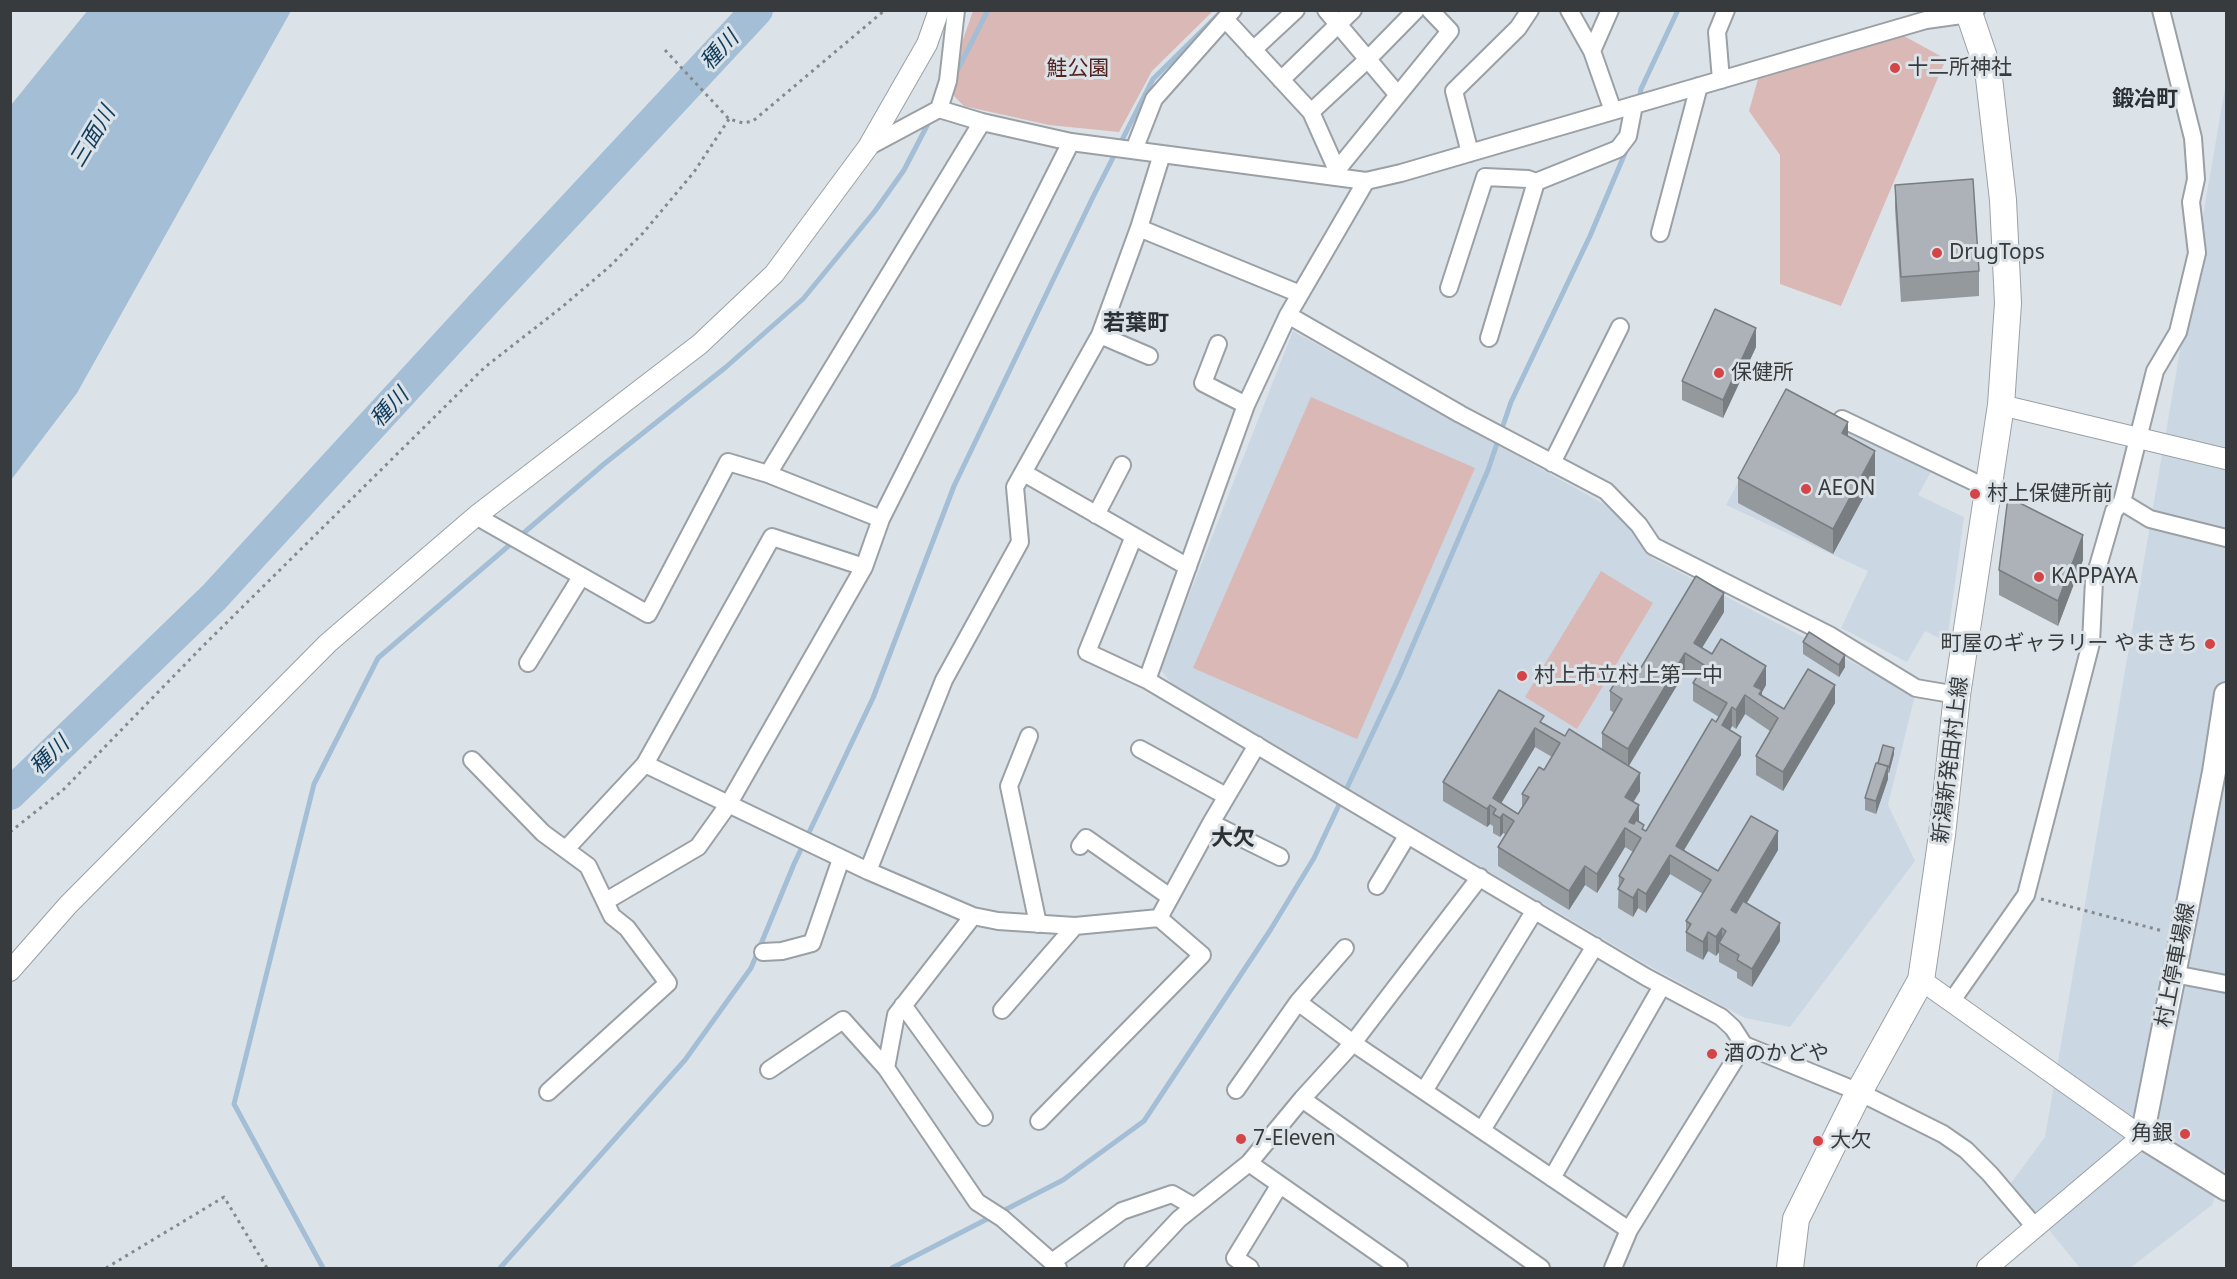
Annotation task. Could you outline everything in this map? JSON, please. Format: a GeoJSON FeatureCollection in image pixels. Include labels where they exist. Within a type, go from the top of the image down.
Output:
{"type":"FeatureCollection","features":[{"type":"Feature","properties":{"kind":"main road","name":"新潟新発田村上線"},"geometry":{"type":"LineString","coordinates":[[1790,1269],[1796,1219],[1859,1092],[1921,980],[1942,835],[1957,695],[2001,405],[2008,303],[2003,200],[1988,69],[1971,12]]}},
{"type":"Feature","properties":{"kind":"main road","name":"村上停車場線"},"geometry":{"type":"LineString","coordinates":[[2142,1137],[2182,936],[2226,694]]}},
{"type":"Feature","properties":{"kind":"main road"},"geometry":{"type":"LineString","coordinates":[[2142,1137],[2226,1190]]}},
{"type":"Feature","properties":{"kind":"street"},"geometry":{"type":"LineString","coordinates":[[10,971],[68,905],[328,644],[476,516],[708,336],[774,274],[868,147],[927,44],[939,10]]}},
{"type":"Feature","properties":{"kind":"street"},"geometry":{"type":"LineString","coordinates":[[868,147],[939,109],[948,81],[956,10]]}},
{"type":"Feature","properties":{"kind":"street"},"geometry":{"type":"LineString","coordinates":[[1253,50],[1296,10]]}},
{"type":"Feature","properties":{"kind":"street"},"geometry":{"type":"LineString","coordinates":[[1326,10],[1398,95]]}},
{"type":"Feature","properties":{"kind":"street"},"geometry":{"type":"LineString","coordinates":[[1281,80],[1353,10]]}},
{"type":"Feature","properties":{"kind":"street"},"geometry":{"type":"LineString","coordinates":[[1311,112],[1416,10]]}},
{"type":"Feature","properties":{"kind":"street"},"geometry":{"type":"LineString","coordinates":[[1338,173],[1450,31],[1430,10]]}},
{"type":"Feature","properties":{"kind":"street"},"geometry":{"type":"LineString","coordinates":[[1470,153],[1454,91],[1518,28],[1530,10]]}},
{"type":"Feature","properties":{"kind":"street"},"geometry":{"type":"LineString","coordinates":[[1569,10],[1592,51],[1614,111]]}},
{"type":"Feature","properties":{"kind":"street"},"geometry":{"type":"LineString","coordinates":[[1592,51],[1610,10]]}},
{"type":"Feature","properties":{"kind":"street"},"geometry":{"type":"LineString","coordinates":[[1721,80],[1717,33],[1726,10]]}},
{"type":"Feature","properties":{"kind":"street"},"geometry":{"type":"LineString","coordinates":[[1951,1002],[2025,895],[2091,643],[2094,580],[2114,511],[2122,502],[2155,371],[2178,332],[2197,253],[2191,202],[2196,178],[2193,138],[2161,10]]}},
{"type":"Feature","properties":{"kind":"street"},"geometry":{"type":"LineString","coordinates":[[939,109],[982,122],[1071,142],[1338,173],[1366,181],[1470,153],[1926,20],[1971,12]]}},
{"type":"Feature","properties":{"kind":"street"},"geometry":{"type":"LineString","coordinates":[[1134,150],[1154,99],[1229,15],[1253,50],[1311,112],[1338,173]]}},
{"type":"Feature","properties":{"kind":"street"},"geometry":{"type":"LineString","coordinates":[[1660,233],[1699,86]]}},
{"type":"Feature","properties":{"kind":"street"},"geometry":{"type":"LineString","coordinates":[[1449,288],[1485,177],[1528,179],[1536,182],[1618,149],[1628,136],[1634,105]]}},
{"type":"Feature","properties":{"kind":"street"},"geometry":{"type":"LineString","coordinates":[[768,474],[982,122]]}},
{"type":"Feature","properties":{"kind":"street"},"geometry":{"type":"LineString","coordinates":[[606,901],[698,847],[728,805],[864,567],[881,519],[1071,142]]}},
{"type":"Feature","properties":{"kind":"street"},"geometry":{"type":"LineString","coordinates":[[868,871],[944,680],[1020,542],[1015,487],[1100,335],[1139,228],[1162,154]]}},
{"type":"Feature","properties":{"kind":"street"},"geometry":{"type":"LineString","coordinates":[[1147,680],[1246,405],[1288,315],[1366,181]]}},
{"type":"Feature","properties":{"kind":"street"},"geometry":{"type":"LineString","coordinates":[[1489,338],[1536,182]]}},
{"type":"Feature","properties":{"kind":"street"},"geometry":{"type":"LineString","coordinates":[[1139,228],[1300,294]]}},
{"type":"Feature","properties":{"kind":"street"},"geometry":{"type":"LineString","coordinates":[[1288,315],[1460,414],[1606,491],[1639,525],[1653,546],[1831,636],[1916,688],[1957,695]]}},
{"type":"Feature","properties":{"kind":"street"},"geometry":{"type":"LineString","coordinates":[[1552,463],[1620,327]]}},
{"type":"Feature","properties":{"kind":"street"},"geometry":{"type":"LineString","coordinates":[[1100,335],[1149,356]]}},
{"type":"Feature","properties":{"kind":"street"},"geometry":{"type":"LineString","coordinates":[[1218,344],[1203,383],[1246,405]]}},
{"type":"Feature","properties":{"kind":"street"},"geometry":{"type":"LineString","coordinates":[[2001,405],[2226,459]]}},
{"type":"Feature","properties":{"kind":"street"},"geometry":{"type":"LineString","coordinates":[[1842,419],[1989,489]]}},
{"type":"Feature","properties":{"kind":"street"},"geometry":{"type":"LineString","coordinates":[[476,516],[648,614],[728,462],[768,474],[881,519]]}},
{"type":"Feature","properties":{"kind":"street"},"geometry":{"type":"LineString","coordinates":[[1096,514],[1122,465]]}},
{"type":"Feature","properties":{"kind":"street"},"geometry":{"type":"LineString","coordinates":[[1024,473],[1188,567]]}},
{"type":"Feature","properties":{"kind":"street"},"geometry":{"type":"LineString","coordinates":[[2122,502],[2150,519],[2226,538]]}},
{"type":"Feature","properties":{"kind":"street"},"geometry":{"type":"LineString","coordinates":[[1134,536],[1087,652],[1147,680],[1662,986],[1721,1017],[1733,1028],[1743,1045],[1859,1092],[1943,1134],[1966,1150],[1990,1174],[2036,1228]]}},
{"type":"Feature","properties":{"kind":"street"},"geometry":{"type":"LineString","coordinates":[[566,849],[645,764],[772,537],[864,567]]}},
{"type":"Feature","properties":{"kind":"street"},"geometry":{"type":"LineString","coordinates":[[528,663],[581,576]]}},
{"type":"Feature","properties":{"kind":"street"},"geometry":{"type":"LineString","coordinates":[[1029,736],[1009,786],[1038,924]]}},
{"type":"Feature","properties":{"kind":"street"},"geometry":{"type":"LineString","coordinates":[[1159,918],[1226,796],[1257,745]]}},
{"type":"Feature","properties":{"kind":"street"},"geometry":{"type":"LineString","coordinates":[[1140,749],[1226,796]]}},
{"type":"Feature","properties":{"kind":"street"},"geometry":{"type":"LineString","coordinates":[[472,760],[543,833],[588,866],[612,916],[627,928],[668,982],[548,1092]]}},
{"type":"Feature","properties":{"kind":"street"},"geometry":{"type":"LineString","coordinates":[[645,764],[868,871],[973,916],[998,921],[1075,926],[1159,918],[1202,955],[1039,1121]]}},
{"type":"Feature","properties":{"kind":"street"},"geometry":{"type":"LineString","coordinates":[[1211,823],[1280,857]]}},
{"type":"Feature","properties":{"kind":"street"},"geometry":{"type":"LineString","coordinates":[[1377,886],[1407,836]]}},
{"type":"Feature","properties":{"kind":"street"},"geometry":{"type":"LineString","coordinates":[[1080,846],[1086,838],[1170,897]]}},
{"type":"Feature","properties":{"kind":"street"},"geometry":{"type":"LineString","coordinates":[[763,952],[783,951],[812,943],[841,858]]}},
{"type":"Feature","properties":{"kind":"street"},"geometry":{"type":"LineString","coordinates":[[1133,1269],[1193,1206],[1249,1163],[1302,1099],[1353,1043],[1480,877]]}},
{"type":"Feature","properties":{"kind":"street"},"geometry":{"type":"LineString","coordinates":[[1424,1090],[1535,910]]}},
{"type":"Feature","properties":{"kind":"street"},"geometry":{"type":"LineString","coordinates":[[886,1068],[896,1015],[973,916]]}},
{"type":"Feature","properties":{"kind":"street"},"geometry":{"type":"LineString","coordinates":[[1002,1010],[1075,926]]}},
{"type":"Feature","properties":{"kind":"street"},"geometry":{"type":"LineString","coordinates":[[1482,1130],[1595,946]]}},
{"type":"Feature","properties":{"kind":"street"},"geometry":{"type":"LineString","coordinates":[[1236,1090],[1299,1002],[1345,948]]}},
{"type":"Feature","properties":{"kind":"street"},"geometry":{"type":"LineString","coordinates":[[2174,974],[2226,984]]}},
{"type":"Feature","properties":{"kind":"street"},"geometry":{"type":"LineString","coordinates":[[1921,980],[2142,1137],[1987,1269]]}},
{"type":"Feature","properties":{"kind":"street"},"geometry":{"type":"LineString","coordinates":[[1552,1178],[1662,986]]}},
{"type":"Feature","properties":{"kind":"street"},"geometry":{"type":"LineString","coordinates":[[1299,1002],[1353,1043],[1629,1230]]}},
{"type":"Feature","properties":{"kind":"street"},"geometry":{"type":"LineString","coordinates":[[903,1005],[984,1118]]}},
{"type":"Feature","properties":{"kind":"street"},"geometry":{"type":"LineString","coordinates":[[769,1070],[843,1020],[886,1068],[977,1202],[1002,1218],[1055,1265],[1122,1211],[1172,1194],[1193,1206]]}},
{"type":"Feature","properties":{"kind":"street"},"geometry":{"type":"LineString","coordinates":[[1613,1269],[1629,1230],[1743,1045]]}},
{"type":"Feature","properties":{"kind":"street"},"geometry":{"type":"LineString","coordinates":[[1302,1099],[1541,1269]]}},
{"type":"Feature","properties":{"kind":"street"},"geometry":{"type":"LineString","coordinates":[[1249,1163],[1399,1269]]}},
{"type":"Feature","properties":{"kind":"street"},"geometry":{"type":"LineString","coordinates":[[1250,1269],[1235,1258],[1279,1186]]}},
{"type":"Feature","properties":{"kind":"path"},"geometry":{"type":"LineString","coordinates":[[665,50],[729,119],[742,123],[753,121],[792,91],[885,10]]}},
{"type":"Feature","properties":{"kind":"path"},"geometry":{"type":"LineString","coordinates":[[10,832],[63,790],[200,649],[485,367],[562,308],[609,267],[643,233],[694,172],[729,119]]}},
{"type":"Feature","properties":{"kind":"path"},"geometry":{"type":"LineString","coordinates":[[2025,895],[2182,936]]}},
{"type":"Feature","properties":{"kind":"path"},"geometry":{"type":"LineString","coordinates":[[106,1269],[224,1197],[267,1269]]}},
{"type":"Feature","properties":{"kind":"shaded area"},"geometry":{"type":"Polygon","coordinates":[[[2226,82],[2226,1164],[2212,1205],[2130,1268],[2080,1268],[2011,1183],[2045,1137],[2226,82]]]}},
{"type":"Feature","properties":{"kind":"shaded area","name":"村上市立村上第一中"},"geometry":{"type":"Polygon","coordinates":[[[1293,331],[1604,504],[1638,533],[1652,558],[1915,695],[1888,805],[1915,861],[1790,1027],[1745,1018],[1644,963],[1172,684],[1160,669],[1293,331]]]}},
{"type":"Feature","properties":{"kind":"shaded area"},"geometry":{"type":"Polygon","coordinates":[[[1783,398],[1931,472],[1918,495],[1964,517],[1947,642],[1925,631],[1907,662],[1841,628],[1868,571],[1726,505],[1783,398]]]}},
{"type":"Feature","properties":{"kind":"green space","name":"鮭公園"},"geometry":{"type":"Polygon","coordinates":[[[973,11],[1213,11],[1152,71],[1119,132],[1049,125],[964,106],[954,96],[955,62],[973,11]]]}},
{"type":"Feature","properties":{"kind":"green space"},"geometry":{"type":"Polygon","coordinates":[[[1904,36],[1946,59],[1841,306],[1780,284],[1780,155],[1749,111],[1758,79],[1904,36]]]}},
{"type":"Feature","properties":{"kind":"green space"},"geometry":{"type":"Polygon","coordinates":[[[1311,397],[1475,468],[1357,739],[1193,668],[1311,397]]]}},
{"type":"Feature","properties":{"kind":"green space"},"geometry":{"type":"Polygon","coordinates":[[[1601,571],[1653,603],[1577,729],[1525,697],[1601,571]]]}},
{"type":"Feature","properties":{"kind":"water","name":"三面川"},"geometry":{"type":"Polygon","coordinates":[[[88,10],[291,11],[77,393],[11,480],[11,105],[88,10]]]}},
{"type":"Feature","properties":{"kind":"building","name":"DrugTops"},"geometry":{"type":"Polygon","coordinates":[[[1973,179],[1979,271],[1901,277],[1895,185],[1973,179]]]}},
{"type":"Feature","properties":{"kind":"building","name":"保健所"},"geometry":{"type":"Polygon","coordinates":[[[1715,309],[1756,328],[1723,400],[1682,381],[1715,309]]]}},
{"type":"Feature","properties":{"kind":"building","name":"AEON"},"geometry":{"type":"Polygon","coordinates":[[[1786,389],[1848,422],[1842,433],[1875,451],[1833,529],[1738,478],[1786,389]]]}},
{"type":"Feature","properties":{"kind":"building","name":"KAPPAYA"},"geometry":{"type":"Polygon","coordinates":[[[2008,497],[2083,535],[2058,601],[1999,570],[2008,497]]]}},
{"type":"Feature","properties":{"kind":"building"},"geometry":{"type":"Polygon","coordinates":[[[1696,576],[1724,593],[1694,643],[1712,654],[1721,639],[1766,666],[1754,686],[1762,690],[1759,694],[1784,709],[1808,669],[1835,685],[1783,772],[1756,756],[1778,718],[1745,695],[1736,710],[1732,707],[1722,725],[1741,737],[1676,846],[1718,871],[1751,816],[1778,831],[1731,910],[1736,913],[1743,901],[1780,923],[1752,969],[1737,960],[1739,955],[1719,943],[1726,931],[1722,928],[1716,937],[1708,932],[1703,942],[1686,932],[1691,924],[1686,921],[1711,880],[1670,855],[1646,894],[1638,889],[1633,898],[1618,889],[1624,879],[1619,876],[1641,838],[1625,828],[1597,874],[1585,866],[1569,891],[1498,847],[1514,821],[1503,814],[1500,818],[1493,814],[1496,809],[1490,805],[1487,809],[1443,782],[1499,690],[1544,716],[1540,722],[1565,736],[1569,729],[1640,773],[1625,797],[1639,805],[1629,822],[1634,824],[1636,820],[1644,825],[1642,829],[1646,831],[1712,719],[1716,722],[1727,703],[1693,683],[1704,665],[1685,653],[1628,749],[1602,733],[1622,699],[1610,691],[1627,663],[1639,671],[1696,576]],[[1535,728],[1493,798],[1518,814],[1529,797],[1522,794],[1539,767],[1544,770],[1560,743],[1535,728]]]}},
{"type":"Feature","properties":{"kind":"building"},"geometry":{"type":"Polygon","coordinates":[[[1809,632],[1845,655],[1839,665],[1803,642],[1809,632]]]}},
{"type":"Feature","properties":{"kind":"building"},"geometry":{"type":"Polygon","coordinates":[[[1883,745],[1894,748],[1889,767],[1878,763],[1883,745]]]}},
{"type":"Feature","properties":{"kind":"building"},"geometry":{"type":"Polygon","coordinates":[[[1876,763],[1888,766],[1876,801],[1865,798],[1876,763]]]}},
{"type":"Feature","properties":{"kind":"waterway","name":"種川"},"geometry":{"type":"LineString","coordinates":[[10,794],[214,597],[757,10]]}},
{"type":"Feature","properties":{"kind":"waterway"},"geometry":{"type":"LineString","coordinates":[[956,73],[988,10]]}},
{"type":"Feature","properties":{"kind":"waterway"},"geometry":{"type":"LineString","coordinates":[[1639,100],[1641,89],[1678,10]]}},
{"type":"Feature","properties":{"kind":"waterway"},"geometry":{"type":"LineString","coordinates":[[500,1268],[685,1060],[751,968],[794,864],[873,698],[954,486],[1093,197],[1153,79],[1221,12]]}},
{"type":"Feature","properties":{"kind":"waterway"},"geometry":{"type":"LineString","coordinates":[[323,1268],[234,1104],[314,784],[378,658],[604,464],[726,367],[803,299],[875,211],[904,170],[931,118]]}},
{"type":"Feature","properties":{"kind":"waterway"},"geometry":{"type":"LineString","coordinates":[[892,1268],[1063,1180],[1144,1121],[1271,929],[1314,858],[1400,675],[1488,470],[1511,402],[1590,236],[1628,146]]}},
{"type":"Feature","properties":{"kind":"place","name":"十二所神社"},"geometry":{"type":"Point","coordinates":[1895,68]}},
{"type":"Feature","properties":{"kind":"place","name":"DrugTops"},"geometry":{"type":"Point","coordinates":[1937,253]}},
{"type":"Feature","properties":{"kind":"place","name":"保健所"},"geometry":{"type":"Point","coordinates":[1719,373]}},
{"type":"Feature","properties":{"kind":"place","name":"AEON"},"geometry":{"type":"Point","coordinates":[1806,489]}},
{"type":"Feature","properties":{"kind":"place","name":"村上保健所前"},"geometry":{"type":"Point","coordinates":[1975,494]}},
{"type":"Feature","properties":{"kind":"place","name":"KAPPAYA"},"geometry":{"type":"Point","coordinates":[2039,577]}},
{"type":"Feature","properties":{"kind":"place","name":"町屋のギャラリー やまきち"},"geometry":{"type":"Point","coordinates":[2210,644]}},
{"type":"Feature","properties":{"kind":"place","name":"村上市立村上第一中"},"geometry":{"type":"Point","coordinates":[1522,676]}},
{"type":"Feature","properties":{"kind":"place","name":"酒のかどや"},"geometry":{"type":"Point","coordinates":[1712,1054]}},
{"type":"Feature","properties":{"kind":"place","name":"角銀"},"geometry":{"type":"Point","coordinates":[2185,1134]}},
{"type":"Feature","properties":{"kind":"place","name":"7-Eleven"},"geometry":{"type":"Point","coordinates":[1241,1139]}},
{"type":"Feature","properties":{"kind":"place","name":"大欠"},"geometry":{"type":"Point","coordinates":[1818,1141]}},
{"type":"Feature","properties":{"kind":"district","name":"鍛冶町"},"geometry":{"type":"Point","coordinates":[2145,100]}},
{"type":"Feature","properties":{"kind":"district","name":"若葉町"},"geometry":{"type":"Point","coordinates":[1136,324]}},
{"type":"Feature","properties":{"kind":"district","name":"大欠"},"geometry":{"type":"Point","coordinates":[1233,839]}}]}
